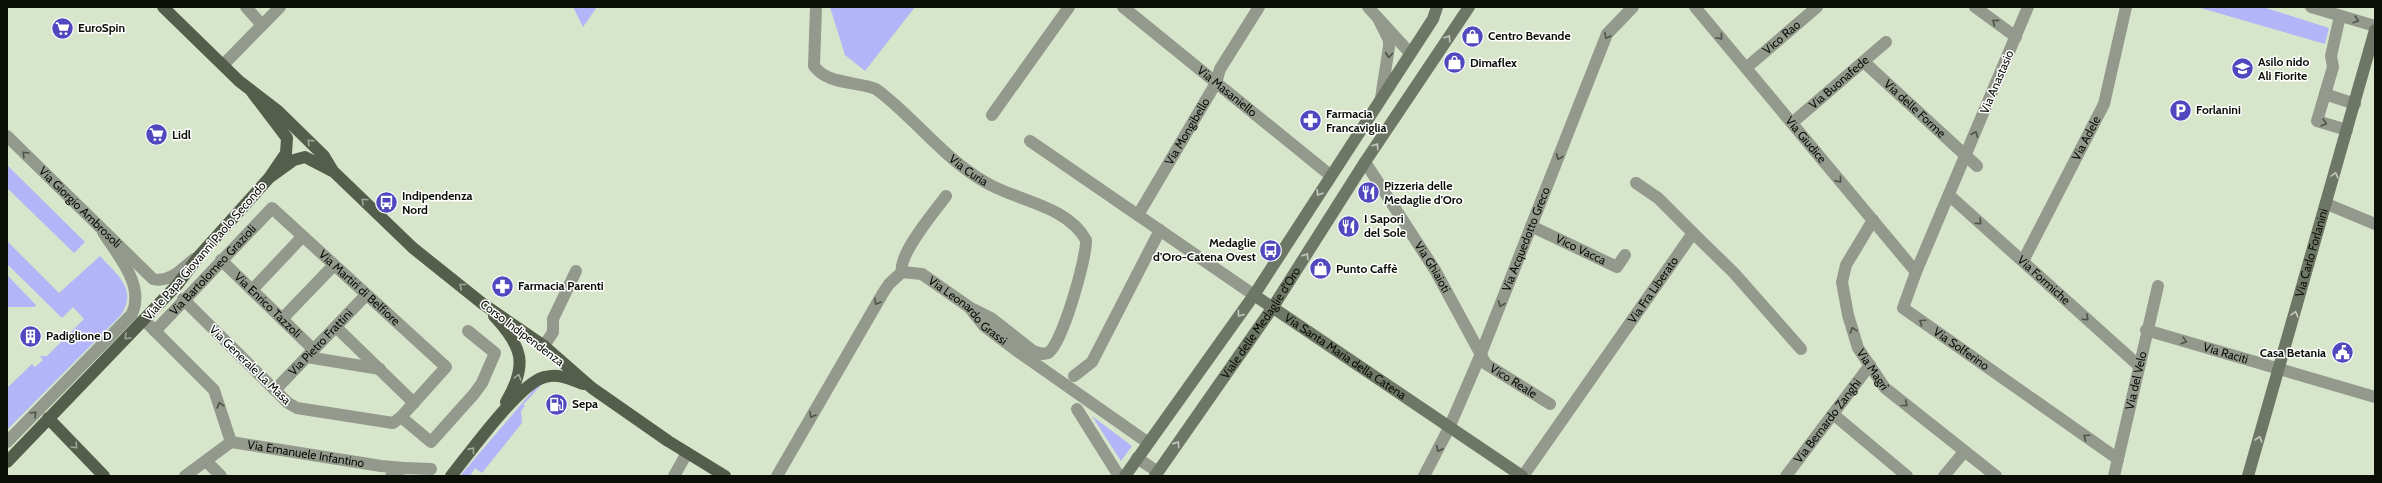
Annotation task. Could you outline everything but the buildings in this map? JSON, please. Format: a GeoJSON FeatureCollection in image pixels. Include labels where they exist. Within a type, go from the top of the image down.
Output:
{"type":"FeatureCollection","features":[{"type":"Feature","properties":{"kind":"main road"},"geometry":{"type":"LineString","coordinates":[[163,7],[252,92],[278,111],[318,150],[334,172]]}},
{"type":"Feature","properties":{"kind":"main road","name":"Viale delle Medaglie d'Oro"},"geometry":{"type":"LineString","coordinates":[[1125,476],[1147,442],[1254,294],[1330,175],[1433,19],[1437,7]]}},
{"type":"Feature","properties":{"kind":"main road","name":"Viale delle Medaglie d'Oro"},"geometry":{"type":"LineString","coordinates":[[1156,474],[1273,307],[1365,162],[1469,7]]}},
{"type":"Feature","properties":{"kind":"main road","name":"Via Carlo Forlanini"},"geometry":{"type":"LineString","coordinates":[[2248,476],[2327,204],[2375,30]]}},
{"type":"Feature","properties":{"kind":"main road"},"geometry":{"type":"LineString","coordinates":[[252,92],[287,138],[286,153],[269,178]]}},
{"type":"Feature","properties":{"kind":"main road"},"geometry":{"type":"LineString","coordinates":[[269,178],[299,158],[306,157],[334,172]]}},
{"type":"Feature","properties":{"kind":"main road","name":"Corso Indipendenza"},"geometry":{"type":"LineString","coordinates":[[334,172],[413,248],[483,304],[544,346],[592,388],[687,453],[724,476]]}},
{"type":"Feature","properties":{"kind":"main road","name":"Viale Papa Giovanni Paolo Secondo"},"geometry":{"type":"LineString","coordinates":[[7,462],[48,418],[178,286],[199,256],[269,178]]}},
{"type":"Feature","properties":{"kind":"main road","name":"Via Santa Maria della Catena"},"geometry":{"type":"LineString","coordinates":[[1254,294],[1522,476]]}},
{"type":"Feature","properties":{"kind":"main road"},"geometry":{"type":"LineString","coordinates":[[483,304],[514,339],[520,356],[517,380],[493,424]]}},
{"type":"Feature","properties":{"kind":"main road"},"geometry":{"type":"LineString","coordinates":[[450,476],[526,387],[544,377],[558,375],[592,388]]}},
{"type":"Feature","properties":{"kind":"main road"},"geometry":{"type":"LineString","coordinates":[[48,418],[104,476]]}},
{"type":"Feature","properties":{"kind":"street"},"geometry":{"type":"LineString","coordinates":[[246,7],[262,25]]}},
{"type":"Feature","properties":{"kind":"street"},"geometry":{"type":"LineString","coordinates":[[223,65],[280,7]]}},
{"type":"Feature","properties":{"kind":"street","name":"Via Curia"},"geometry":{"type":"LineString","coordinates":[[816,7],[814,66],[819,73],[829,78],[864,84],[876,89],[920,130],[984,182],[1053,211],[1083,235],[1086,247],[1079,279],[1055,347],[1048,353],[1038,353],[991,318],[969,307]]}},
{"type":"Feature","properties":{"kind":"street"},"geometry":{"type":"LineString","coordinates":[[992,115],[1069,7]]}},
{"type":"Feature","properties":{"kind":"street","name":"Via Masaniello"},"geometry":{"type":"LineString","coordinates":[[1123,7],[1330,175]]}},
{"type":"Feature","properties":{"kind":"street","name":"Via Mongibello"},"geometry":{"type":"LineString","coordinates":[[1138,215],[1216,83],[1220,69],[1259,7]]}},
{"type":"Feature","properties":{"kind":"street"},"geometry":{"type":"LineString","coordinates":[[1368,7],[1410,54]]}},
{"type":"Feature","properties":{"kind":"street","name":"Via Acquedotto Greco"},"geometry":{"type":"LineString","coordinates":[[1424,476],[1450,428],[1480,356],[1607,34],[1633,7]]}},
{"type":"Feature","properties":{"kind":"street","name":"Via Giudice"},"geometry":{"type":"LineString","coordinates":[[1695,7],[1916,272]]}},
{"type":"Feature","properties":{"kind":"street","name":"Vico Rao"},"geometry":{"type":"LineString","coordinates":[[1746,68],[1817,7]]}},
{"type":"Feature","properties":{"kind":"street"},"geometry":{"type":"LineString","coordinates":[[1975,7],[2016,37]]}},
{"type":"Feature","properties":{"kind":"street","name":"Via Anastasio"},"geometry":{"type":"LineString","coordinates":[[1950,196],[2028,7]]}},
{"type":"Feature","properties":{"kind":"street","name":"Via Adele"},"geometry":{"type":"LineString","coordinates":[[2023,261],[2104,104],[2126,7]]}},
{"type":"Feature","properties":{"kind":"street"},"geometry":{"type":"LineString","coordinates":[[2311,7],[2375,26]]}},
{"type":"Feature","properties":{"kind":"street"},"geometry":{"type":"LineString","coordinates":[[2340,16],[2331,56],[2333,68],[2316,121],[2347,130]]}},
{"type":"Feature","properties":{"kind":"street"},"geometry":{"type":"LineString","coordinates":[[1378,18],[1389,40],[1381,98]]}},
{"type":"Feature","properties":{"kind":"street","name":"Via Buonafede"},"geometry":{"type":"LineString","coordinates":[[1792,123],[1886,42]]}},
{"type":"Feature","properties":{"kind":"street","name":"Via delle Forme"},"geometry":{"type":"LineString","coordinates":[[1864,62],[1966,156]]}},
{"type":"Feature","properties":{"kind":"street"},"geometry":{"type":"LineString","coordinates":[[2325,94],[2355,104]]}},
{"type":"Feature","properties":{"kind":"street","name":"Via Giorgio Ambrosoli"},"geometry":{"type":"LineString","coordinates":[[7,136],[153,279],[160,281],[170,278],[199,256]]}},
{"type":"Feature","properties":{"kind":"street","name":"Via Santa Maria della Catena"},"geometry":{"type":"LineString","coordinates":[[1030,141],[1254,294]]}},
{"type":"Feature","properties":{"kind":"street"},"geometry":{"type":"LineString","coordinates":[[1966,156],[1977,166]]}},
{"type":"Feature","properties":{"kind":"street","name":"Via Ghiaioti"},"geometry":{"type":"LineString","coordinates":[[1365,162],[1434,270],[1480,356]]}},
{"type":"Feature","properties":{"kind":"street"},"geometry":{"type":"LineString","coordinates":[[1636,182],[1658,198],[1734,273],[1801,349]]}},
{"type":"Feature","properties":{"kind":"street"},"geometry":{"type":"LineString","coordinates":[[777,476],[883,293],[889,284],[902,272],[902,262],[913,242],[946,196]]}},
{"type":"Feature","properties":{"kind":"street","name":"Via Formiche"},"geometry":{"type":"LineString","coordinates":[[1950,196],[2138,365]]}},
{"type":"Feature","properties":{"kind":"street","name":"Via Solferino"},"geometry":{"type":"LineString","coordinates":[[1950,196],[1916,272],[1903,308],[2118,460]]}},
{"type":"Feature","properties":{"kind":"street"},"geometry":{"type":"LineString","coordinates":[[2327,204],[2375,224]]}},
{"type":"Feature","properties":{"kind":"street","name":"Via Martiri di Belfiore"},"geometry":{"type":"LineString","coordinates":[[272,208],[333,266],[446,367],[414,402]]}},
{"type":"Feature","properties":{"kind":"street","name":"Via Bartolomeo Grazioli"},"geometry":{"type":"LineString","coordinates":[[155,331],[183,299],[272,208]]}},
{"type":"Feature","properties":{"kind":"street","name":"Via Magrì"},"geometry":{"type":"LineString","coordinates":[[1873,220],[1846,265],[1842,282],[1848,315],[1858,348],[1885,388],[1996,476]]}},
{"type":"Feature","properties":{"kind":"street","name":"Vico Vacca"},"geometry":{"type":"LineString","coordinates":[[1531,226],[1617,267],[1625,255]]}},
{"type":"Feature","properties":{"kind":"street"},"geometry":{"type":"LineString","coordinates":[[1074,376],[1092,362],[1160,230]]}},
{"type":"Feature","properties":{"kind":"street"},"geometry":{"type":"LineString","coordinates":[[7,442],[127,321],[135,308],[137,294],[131,277],[104,232]]}},
{"type":"Feature","properties":{"kind":"street","name":"Via Fra Liberato"},"geometry":{"type":"LineString","coordinates":[[1522,476],[1693,233]]}},
{"type":"Feature","properties":{"kind":"street"},"geometry":{"type":"LineString","coordinates":[[252,290],[302,237]]}},
{"type":"Feature","properties":{"kind":"street","name":"Via Enrico Tazzoli"},"geometry":{"type":"LineString","coordinates":[[221,260],[282,319],[310,354]]}},
{"type":"Feature","properties":{"kind":"street"},"geometry":{"type":"LineString","coordinates":[[282,319],[333,266]]}},
{"type":"Feature","properties":{"kind":"street"},"geometry":{"type":"LineString","coordinates":[[544,346],[553,332],[553,319],[576,271]]}},
{"type":"Feature","properties":{"kind":"street","name":"Via Leonardo Grassi"},"geometry":{"type":"LineString","coordinates":[[902,272],[922,274],[969,307],[984,326],[1017,351],[1147,442]]}},
{"type":"Feature","properties":{"kind":"street","name":"Via del Velo"},"geometry":{"type":"LineString","coordinates":[[2114,476],[2146,330],[2158,286]]}},
{"type":"Feature","properties":{"kind":"street","name":"Via Pietro Frattini"},"geometry":{"type":"LineString","coordinates":[[275,390],[366,295]]}},
{"type":"Feature","properties":{"kind":"street","name":"Via Generale La Masa"},"geometry":{"type":"LineString","coordinates":[[183,299],[288,403],[302,409],[393,423],[401,417]]}},
{"type":"Feature","properties":{"kind":"street","name":"Via Emanuele Infantino"},"geometry":{"type":"LineString","coordinates":[[144,320],[214,390],[231,442]]}},
{"type":"Feature","properties":{"kind":"street"},"geometry":{"type":"LineString","coordinates":[[336,326],[414,402],[401,417],[431,442],[474,394],[482,382],[495,353],[468,331]]}},
{"type":"Feature","properties":{"kind":"street","name":"Via Raciti"},"geometry":{"type":"LineString","coordinates":[[2146,330],[2375,397]]}},
{"type":"Feature","properties":{"kind":"street"},"geometry":{"type":"LineString","coordinates":[[310,354],[380,369]]}},
{"type":"Feature","properties":{"kind":"street","name":"Vico Reale"},"geometry":{"type":"LineString","coordinates":[[1480,356],[1486,364],[1550,404]]}},
{"type":"Feature","properties":{"kind":"street","name":"Via Bernardo Zanghi"},"geometry":{"type":"LineString","coordinates":[[1786,476],[1870,365]]}},
{"type":"Feature","properties":{"kind":"street"},"geometry":{"type":"LineString","coordinates":[[1077,409],[1119,476]]}},
{"type":"Feature","properties":{"kind":"street"},"geometry":{"type":"LineString","coordinates":[[1833,414],[1907,476]]}},
{"type":"Feature","properties":{"kind":"street","name":"Via Emanuele Infantino"},"geometry":{"type":"LineString","coordinates":[[185,476],[231,442],[381,466],[431,469]]}},
{"type":"Feature","properties":{"kind":"street"},"geometry":{"type":"LineString","coordinates":[[1944,476],[1964,452]]}},
{"type":"Feature","properties":{"kind":"street"},"geometry":{"type":"LineString","coordinates":[[674,476],[687,453]]}},
{"type":"Feature","properties":{"kind":"street"},"geometry":{"type":"LineString","coordinates":[[1137,458],[1156,474]]}},
{"type":"Feature","properties":{"kind":"street"},"geometry":{"type":"LineString","coordinates":[[206,460],[221,476]]}},
{"type":"Feature","properties":{"kind":"street"},"geometry":{"type":"LineString","coordinates":[[391,476],[404,468]]}},
{"type":"Feature","properties":{"kind":"shaded area"},"geometry":{"type":"Polygon","coordinates":[[[573,7],[597,7],[583,27],[573,7]]]}},
{"type":"Feature","properties":{"kind":"shaded area"},"geometry":{"type":"Polygon","coordinates":[[[830,7],[915,7],[865,71],[845,55],[830,7]]]}},
{"type":"Feature","properties":{"kind":"shaded area"},"geometry":{"type":"Polygon","coordinates":[[[2197,7],[2263,7],[2329,28],[2325,44],[2197,7]]]}},
{"type":"Feature","properties":{"kind":"shaded area"},"geometry":{"type":"Polygon","coordinates":[[[7,165],[85,242],[74,253],[7,188],[7,165]]]}},
{"type":"Feature","properties":{"kind":"shaded area"},"geometry":{"type":"Polygon","coordinates":[[[7,241],[59,293],[100,256],[119,276],[126,290],[127,297],[126,306],[121,315],[7,430],[7,388],[32,364],[35,367],[43,360],[40,356],[47,356],[84,319],[73,307],[62,318],[7,264],[7,241]]]}},
{"type":"Feature","properties":{"kind":"shaded area"},"geometry":{"type":"Polygon","coordinates":[[[7,275],[36,305],[35,307],[7,307],[7,275]]]}},
{"type":"Feature","properties":{"kind":"shaded area"},"geometry":{"type":"Polygon","coordinates":[[[542,384],[523,405],[525,406],[521,411],[522,423],[482,473],[475,468],[470,476],[460,476],[535,388],[542,384]]]}},
{"type":"Feature","properties":{"kind":"shaded area"},"geometry":{"type":"Polygon","coordinates":[[[1092,416],[1132,446],[1121,461],[1092,416]]]}},
{"type":"Feature","properties":{"kind":"place","name":"EuroSpin"},"geometry":{"type":"Point","coordinates":[63,28]}},
{"type":"Feature","properties":{"kind":"place","name":"Centro Bevande"},"geometry":{"type":"Point","coordinates":[1472,36]}},
{"type":"Feature","properties":{"kind":"place","name":"Dimaflex"},"geometry":{"type":"Point","coordinates":[1454,63]}},
{"type":"Feature","properties":{"kind":"place","name":"Asilo nido Ali Fiorite"},"geometry":{"type":"Point","coordinates":[2242,69]}},
{"type":"Feature","properties":{"kind":"place","name":"Forlanini"},"geometry":{"type":"Point","coordinates":[2180,110]}},
{"type":"Feature","properties":{"kind":"place","name":"Farmacia Francaviglia"},"geometry":{"type":"Point","coordinates":[1310,121]}},
{"type":"Feature","properties":{"kind":"place","name":"Lidl"},"geometry":{"type":"Point","coordinates":[157,135]}},
{"type":"Feature","properties":{"kind":"place","name":"Pizzeria delle Medaglie d'Oro"},"geometry":{"type":"Point","coordinates":[1368,193]}},
{"type":"Feature","properties":{"kind":"place","name":"Indipendenza Nord"},"geometry":{"type":"Point","coordinates":[387,203]}},
{"type":"Feature","properties":{"kind":"place","name":"I Sapori del Sole"},"geometry":{"type":"Point","coordinates":[1348,226]}},
{"type":"Feature","properties":{"kind":"place","name":"Medaglie d'Oro-Catena Ovest"},"geometry":{"type":"Point","coordinates":[1271,250]}},
{"type":"Feature","properties":{"kind":"place","name":"Punto Caffè"},"geometry":{"type":"Point","coordinates":[1320,269]}},
{"type":"Feature","properties":{"kind":"place","name":"Farmacia Parenti"},"geometry":{"type":"Point","coordinates":[502,286]}},
{"type":"Feature","properties":{"kind":"place","name":"Padiglione D"},"geometry":{"type":"Point","coordinates":[31,336]}},
{"type":"Feature","properties":{"kind":"place","name":"Casa Betania"},"geometry":{"type":"Point","coordinates":[2342,353]}},
{"type":"Feature","properties":{"kind":"place","name":"Sepa"},"geometry":{"type":"Point","coordinates":[557,404]}}]}
